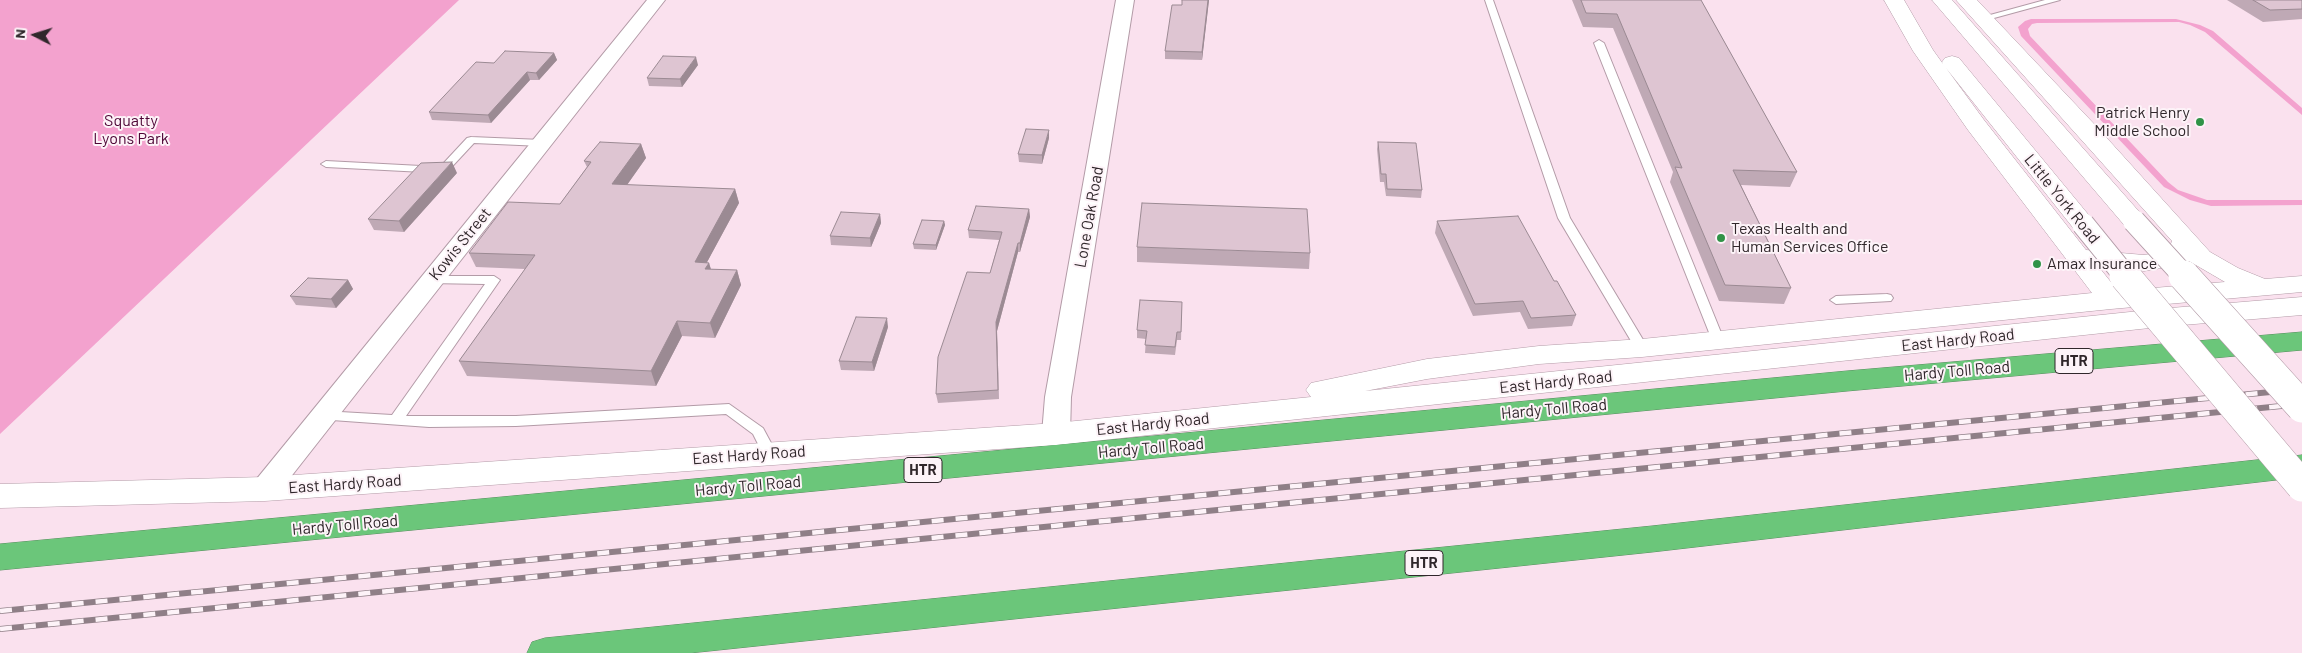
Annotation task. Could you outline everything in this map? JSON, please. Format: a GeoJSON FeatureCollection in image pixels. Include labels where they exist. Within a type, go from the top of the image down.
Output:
{"type":"FeatureCollection","features":[{"type":"Feature","properties":{"kind":"highway","name":"Hardy Toll Road"},"geometry":{"type":"LineString","coordinates":[[0,557],[1837,382],[2302,341]]}},
{"type":"Feature","properties":{"kind":"highway","name":"HTR"},"geometry":{"type":"LineString","coordinates":[[545,653],[1652,540],[2302,466]]}},
{"type":"Feature","properties":{"kind":"main road"},"geometry":{"type":"LineString","coordinates":[[1894,0],[1923,51],[1939,73],[2075,234],[2092,257],[2144,263],[2179,257],[2183,238]]}},
{"type":"Feature","properties":{"kind":"main road","name":"Little York Road"},"geometry":{"type":"LineString","coordinates":[[1904,0],[2075,234],[2159,318],[2302,486]]}},
{"type":"Feature","properties":{"kind":"main road"},"geometry":{"type":"LineString","coordinates":[[1942,0],[2134,221],[2302,407]]}},
{"type":"Feature","properties":{"kind":"main road"},"geometry":{"type":"LineString","coordinates":[[1966,0],[2088,131],[2201,258],[2229,274],[2261,287]]}},
{"type":"Feature","properties":{"kind":"main road"},"geometry":{"type":"LineString","coordinates":[[2075,234],[2111,300]]}},
{"type":"Feature","properties":{"kind":"main road"},"geometry":{"type":"LineString","coordinates":[[1056,434],[1316,391],[1428,369],[1539,355],[1642,348],[2111,300],[2302,284]]}},
{"type":"Feature","properties":{"kind":"main road","name":"East Hardy Road"},"geometry":{"type":"LineString","coordinates":[[0,496],[265,489],[1056,434],[2159,318],[2302,306]]}},
{"type":"Feature","properties":{"kind":"street","name":"Kowis Street"},"geometry":{"type":"LineString","coordinates":[[265,489],[656,0]]}},
{"type":"Feature","properties":{"kind":"street","name":"Lone Oak Road"},"geometry":{"type":"LineString","coordinates":[[1056,434],[1058,397],[1125,0]]}},
{"type":"Feature","properties":{"kind":"lane"},"geometry":{"type":"LineString","coordinates":[[1489,0],[1564,218],[1642,348]]}},
{"type":"Feature","properties":{"kind":"lane"},"geometry":{"type":"LineString","coordinates":[[1983,18],[2056,0]]}},
{"type":"Feature","properties":{"kind":"lane"},"geometry":{"type":"LineString","coordinates":[[1599,43],[1718,340]]}},
{"type":"Feature","properties":{"kind":"lane"},"geometry":{"type":"LineString","coordinates":[[326,164],[443,170],[471,140],[542,143]]}},
{"type":"Feature","properties":{"kind":"lane"},"geometry":{"type":"LineString","coordinates":[[396,420],[494,280],[432,280]]}},
{"type":"Feature","properties":{"kind":"lane"},"geometry":{"type":"LineString","coordinates":[[1836,300],[1887,298]]}},
{"type":"Feature","properties":{"kind":"lane"},"geometry":{"type":"LineString","coordinates":[[323,416],[396,420],[516,421],[729,409],[758,430],[770,454]]}},
{"type":"Feature","properties":{"kind":"green space","name":"Squatty Lyons Park"},"geometry":{"type":"Polygon","coordinates":[[[0,0],[459,0],[0,434],[0,0]]]}},
{"type":"Feature","properties":{"kind":"green space"},"geometry":{"type":"Polygon","coordinates":[[[2031,19],[2176,19],[2200,25],[2213,31],[2302,108],[2302,115],[2205,32],[2190,25],[2179,22],[2037,23],[2032,24],[2028,29],[2030,36],[2168,182],[2178,190],[2207,200],[2302,200],[2302,205],[2211,206],[2190,200],[2164,187],[2021,36],[2018,27],[2031,19]]]}},
{"type":"Feature","properties":{"kind":"building"},"geometry":{"type":"Polygon","coordinates":[[[1182,0],[1208,0],[1202,52],[1165,51],[1172,5],[1182,5],[1182,0]]]}},
{"type":"Feature","properties":{"kind":"building"},"geometry":{"type":"Polygon","coordinates":[[[1581,0],[1701,0],[1797,172],[1733,170],[1791,288],[1725,285],[1675,167],[1682,168],[1617,14],[1586,13],[1581,0]]]}},
{"type":"Feature","properties":{"kind":"building"},"geometry":{"type":"Polygon","coordinates":[[[2253,0],[2302,0],[2302,9],[2270,10],[2253,0]]]}},
{"type":"Feature","properties":{"kind":"building"},"geometry":{"type":"Polygon","coordinates":[[[505,51],[554,53],[536,73],[527,72],[488,115],[429,112],[476,62],[494,63],[505,51]]]}},
{"type":"Feature","properties":{"kind":"building"},"geometry":{"type":"Polygon","coordinates":[[[663,56],[696,57],[680,79],[647,78],[663,56]]]}},
{"type":"Feature","properties":{"kind":"building"},"geometry":{"type":"Polygon","coordinates":[[[1026,129],[1049,130],[1042,155],[1018,154],[1026,129]]]}},
{"type":"Feature","properties":{"kind":"building"},"geometry":{"type":"Polygon","coordinates":[[[600,142],[641,144],[612,184],[735,189],[695,262],[709,263],[705,269],[737,270],[710,323],[677,321],[651,371],[459,361],[535,255],[469,253],[508,202],[560,204],[591,162],[584,161],[600,142]]]}},
{"type":"Feature","properties":{"kind":"building"},"geometry":{"type":"Polygon","coordinates":[[[1378,142],[1416,143],[1422,190],[1387,189],[1386,174],[1381,174],[1378,142]]]}},
{"type":"Feature","properties":{"kind":"building"},"geometry":{"type":"Polygon","coordinates":[[[452,162],[399,221],[368,219],[421,163],[452,162]]]}},
{"type":"Feature","properties":{"kind":"building"},"geometry":{"type":"Polygon","coordinates":[[[1142,203],[1307,209],[1310,253],[1137,247],[1142,203]]]}},
{"type":"Feature","properties":{"kind":"building"},"geometry":{"type":"Polygon","coordinates":[[[976,206],[1029,209],[996,322],[998,390],[936,394],[938,357],[967,272],[990,273],[1002,232],[968,230],[976,206]]]}},
{"type":"Feature","properties":{"kind":"building"},"geometry":{"type":"Polygon","coordinates":[[[841,212],[880,214],[870,238],[830,236],[841,212]]]}},
{"type":"Feature","properties":{"kind":"building"},"geometry":{"type":"Polygon","coordinates":[[[1518,216],[1554,281],[1557,281],[1576,315],[1531,318],[1523,301],[1475,304],[1437,221],[1518,216]]]}},
{"type":"Feature","properties":{"kind":"building"},"geometry":{"type":"Polygon","coordinates":[[[922,220],[944,221],[936,245],[913,244],[922,220]]]}},
{"type":"Feature","properties":{"kind":"building"},"geometry":{"type":"Polygon","coordinates":[[[308,278],[348,280],[331,299],[290,296],[308,278]]]}},
{"type":"Feature","properties":{"kind":"building"},"geometry":{"type":"Polygon","coordinates":[[[1140,300],[1182,302],[1181,332],[1177,332],[1175,347],[1145,345],[1147,331],[1137,330],[1140,300]]]}},
{"type":"Feature","properties":{"kind":"building"},"geometry":{"type":"Polygon","coordinates":[[[856,317],[887,318],[872,362],[839,361],[856,317]]]}},
{"type":"Feature","properties":{"kind":"railway"},"geometry":{"type":"LineString","coordinates":[[0,611],[2302,389]]}},
{"type":"Feature","properties":{"kind":"railway"},"geometry":{"type":"LineString","coordinates":[[0,629],[2302,404]]}},
{"type":"Feature","properties":{"kind":"place","name":"Patrick Henry Middle School"},"geometry":{"type":"Point","coordinates":[2200,122]}},
{"type":"Feature","properties":{"kind":"place","name":"Texas Health and Human Services Office"},"geometry":{"type":"Point","coordinates":[1721,238]}},
{"type":"Feature","properties":{"kind":"place","name":"Amax Insurance"},"geometry":{"type":"Point","coordinates":[2037,264]}}]}
